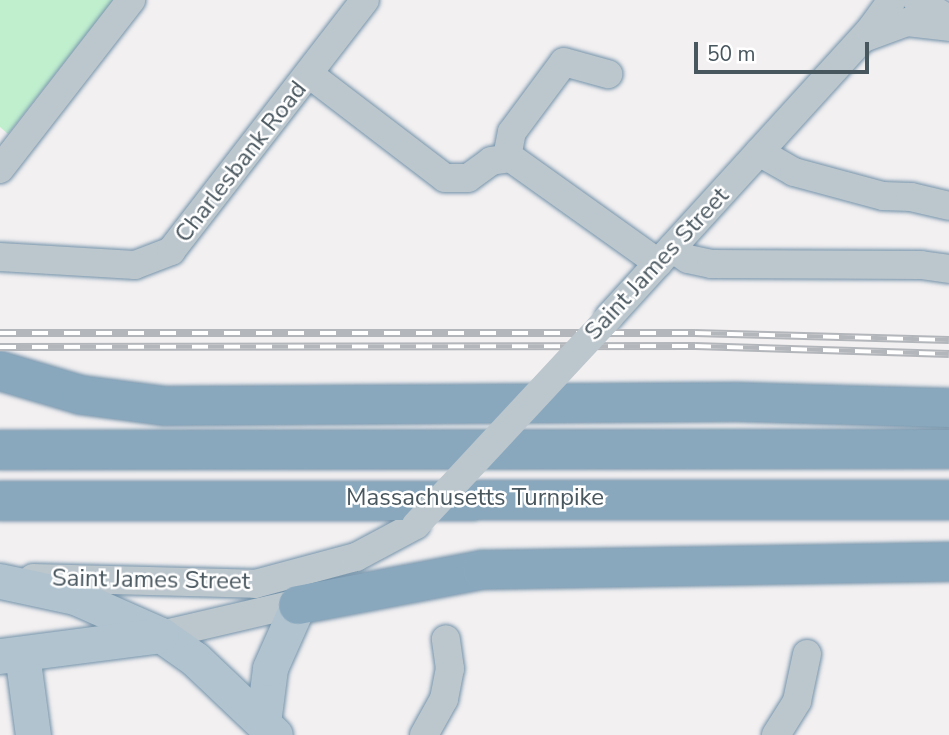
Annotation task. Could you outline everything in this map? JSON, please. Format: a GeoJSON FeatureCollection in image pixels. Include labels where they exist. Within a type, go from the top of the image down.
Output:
{"type":"FeatureCollection","features":[{"type":"Feature","properties":{"kind":"highway"},"geometry":{"type":"LineString","coordinates":[[0,371],[80,395],[175,406],[737,402],[949,408]]}},
{"type":"Feature","properties":{"kind":"highway","name":"Massachusetts Turnpike"},"geometry":{"type":"LineString","coordinates":[[0,450],[949,449]]}},
{"type":"Feature","properties":{"kind":"highway","name":"Massachusetts Turnpike"},"geometry":{"type":"LineString","coordinates":[[0,501],[949,500]]}},
{"type":"Feature","properties":{"kind":"highway"},"geometry":{"type":"LineString","coordinates":[[298,605],[492,570],[949,562]]}},
{"type":"Feature","properties":{"kind":"main road"},"geometry":{"type":"LineString","coordinates":[[0,579],[82,600],[162,635],[185,650],[269,729]]}},
{"type":"Feature","properties":{"kind":"main road"},"geometry":{"type":"LineString","coordinates":[[269,729],[270,668],[298,605]]}},
{"type":"Feature","properties":{"kind":"main road"},"geometry":{"type":"LineString","coordinates":[[33,735],[11,654],[162,635]]}},
{"type":"Feature","properties":{"kind":"street"},"geometry":{"type":"LineString","coordinates":[[0,169],[131,0]]}},
{"type":"Feature","properties":{"kind":"street","name":"Charlesbank Road"},"geometry":{"type":"LineString","coordinates":[[0,257],[123,265],[163,256],[185,236],[365,0]]}},
{"type":"Feature","properties":{"kind":"street","name":"Saint James Street"},"geometry":{"type":"LineString","coordinates":[[162,635],[298,605],[369,572],[665,256],[858,43],[892,0]]}},
{"type":"Feature","properties":{"kind":"street"},"geometry":{"type":"LineString","coordinates":[[917,0],[949,19]]}},
{"type":"Feature","properties":{"kind":"street"},"geometry":{"type":"LineString","coordinates":[[858,43],[897,24],[949,27]]}},
{"type":"Feature","properties":{"kind":"street"},"geometry":{"type":"LineString","coordinates":[[507,157],[512,132],[564,62],[608,74]]}},
{"type":"Feature","properties":{"kind":"street"},"geometry":{"type":"LineString","coordinates":[[309,74],[445,178],[468,178],[491,161],[507,157],[665,256],[711,264],[921,265],[949,269]]}},
{"type":"Feature","properties":{"kind":"street"},"geometry":{"type":"LineString","coordinates":[[759,152],[794,172],[883,196],[911,197],[949,206]]}},
{"type":"Feature","properties":{"kind":"street","name":"Saint James Street"},"geometry":{"type":"LineString","coordinates":[[0,579],[255,584],[356,557],[416,524]]}},
{"type":"Feature","properties":{"kind":"street"},"geometry":{"type":"LineString","coordinates":[[424,735],[444,699],[450,669],[446,639]]}},
{"type":"Feature","properties":{"kind":"street"},"geometry":{"type":"LineString","coordinates":[[797,735],[797,701],[807,654]]}},
{"type":"Feature","properties":{"kind":"street"},"geometry":{"type":"LineString","coordinates":[[776,735],[797,701]]}},
{"type":"Feature","properties":{"kind":"green space"},"geometry":{"type":"Polygon","coordinates":[[[0,0],[113,0],[8,134],[0,127],[0,0]]]}},
{"type":"Feature","properties":{"kind":"railway"},"geometry":{"type":"LineString","coordinates":[[0,333],[695,333],[949,340]]}},
{"type":"Feature","properties":{"kind":"railway"},"geometry":{"type":"LineString","coordinates":[[0,347],[695,346],[949,354]]}}]}
